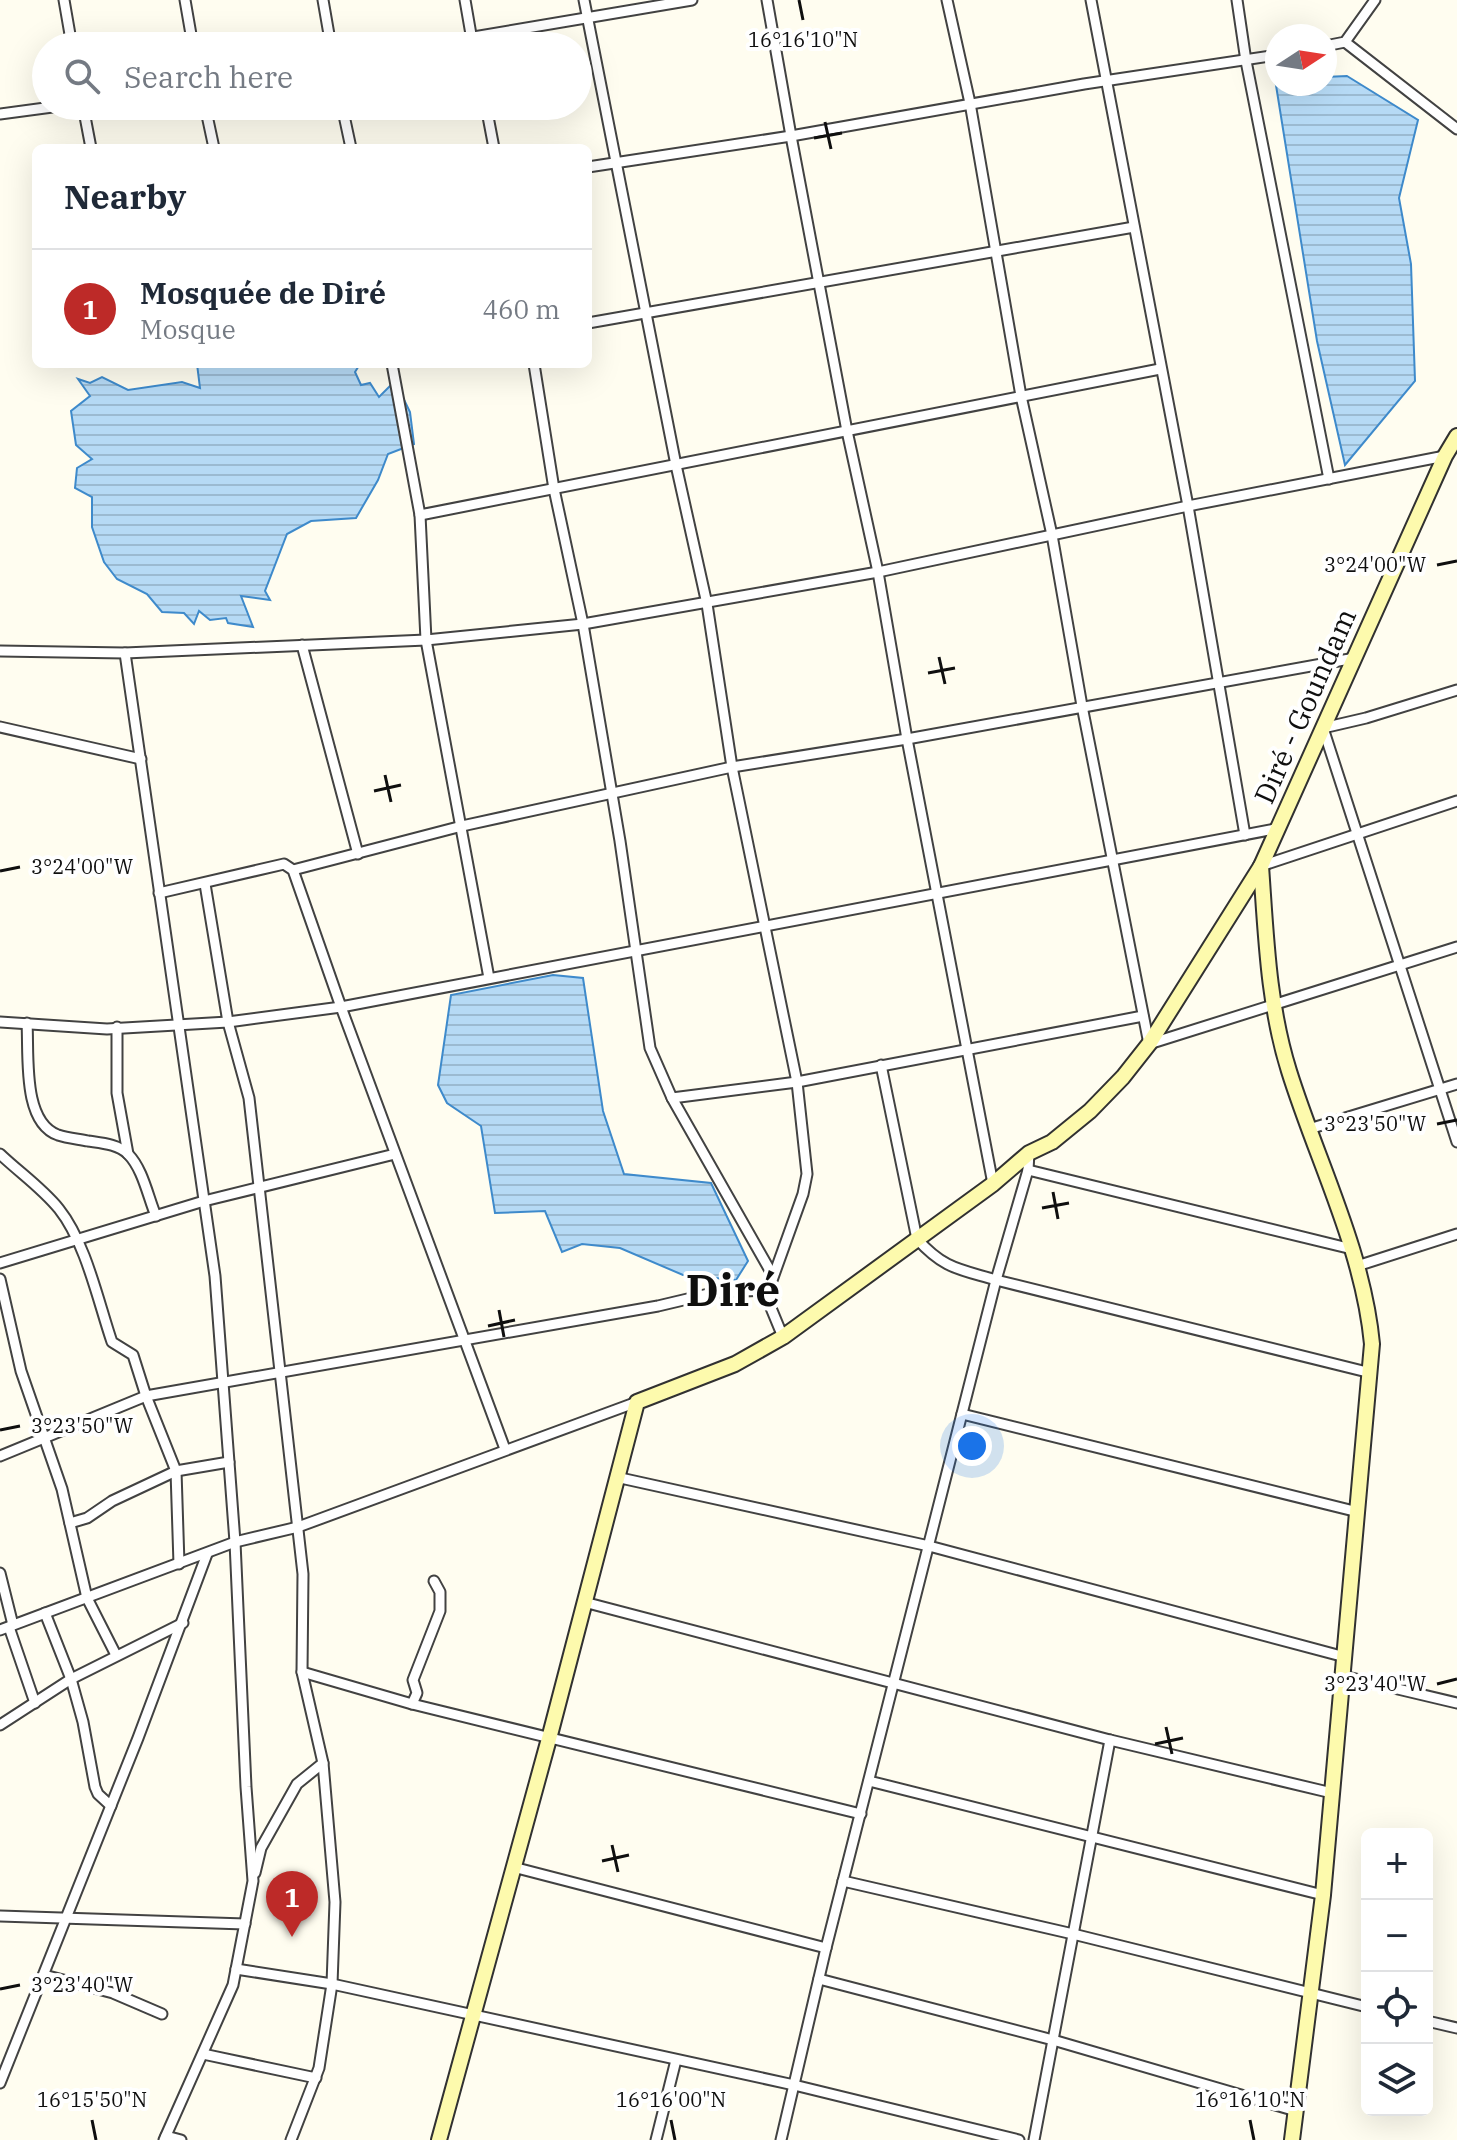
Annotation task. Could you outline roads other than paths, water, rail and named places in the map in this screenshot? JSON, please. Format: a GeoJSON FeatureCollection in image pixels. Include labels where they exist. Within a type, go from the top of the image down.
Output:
{"type":"FeatureCollection","features":[{"type":"Feature","properties":{"kind":"main road","name":"Diré - Goundam"},"geometry":{"type":"LineString","coordinates":[[637,1402],[735,1364],[783,1337],[993,1184],[1029,1153],[1052,1142],[1090,1111],[1123,1077],[1149,1044],[1261,866],[1445,456],[1457,436]]}},
{"type":"Feature","properties":{"kind":"main road"},"geometry":{"type":"LineString","coordinates":[[1261,866],[1272,1005],[1288,1069],[1352,1249],[1370,1321],[1371,1373],[1323,1895],[1292,2140]]}},
{"type":"Feature","properties":{"kind":"main road"},"geometry":{"type":"LineString","coordinates":[[439,2140],[637,1402]]}},
{"type":"Feature","properties":{"kind":"street"},"geometry":{"type":"LineString","coordinates":[[64,0],[70,32]]}},
{"type":"Feature","properties":{"kind":"street"},"geometry":{"type":"LineString","coordinates":[[185,0],[191,32]]}},
{"type":"Feature","properties":{"kind":"street"},"geometry":{"type":"LineString","coordinates":[[323,0],[329,32]]}},
{"type":"Feature","properties":{"kind":"street"},"geometry":{"type":"LineString","coordinates":[[465,0],[470,32]]}},
{"type":"Feature","properties":{"kind":"street"},"geometry":{"type":"LineString","coordinates":[[584,0],[590,32]]}},
{"type":"Feature","properties":{"kind":"street"},"geometry":{"type":"LineString","coordinates":[[520,32],[692,0]]}},
{"type":"Feature","properties":{"kind":"street"},"geometry":{"type":"LineString","coordinates":[[767,0],[993,1184]]}},
{"type":"Feature","properties":{"kind":"street"},"geometry":{"type":"LineString","coordinates":[[947,0],[970,103],[1021,396],[1052,535],[1082,706],[1149,1044],[1457,947]]}},
{"type":"Feature","properties":{"kind":"street"},"geometry":{"type":"LineString","coordinates":[[1091,0],[1188,506],[1245,835]]}},
{"type":"Feature","properties":{"kind":"street"},"geometry":{"type":"LineString","coordinates":[[1237,0],[1246,61],[1329,479]]}},
{"type":"Feature","properties":{"kind":"street"},"geometry":{"type":"LineString","coordinates":[[1337,44],[1345,42],[1375,0]]}},
{"type":"Feature","properties":{"kind":"street"},"geometry":{"type":"LineString","coordinates":[[592,41],[676,465],[707,604],[732,767],[797,1082],[807,1174],[803,1194],[772,1274],[770,1290],[771,1308],[783,1337]]}},
{"type":"Feature","properties":{"kind":"street"},"geometry":{"type":"LineString","coordinates":[[1345,42],[1457,129]]}},
{"type":"Feature","properties":{"kind":"street"},"geometry":{"type":"LineString","coordinates":[[592,166],[791,136],[1107,80],[1265,57]]}},
{"type":"Feature","properties":{"kind":"street"},"geometry":{"type":"LineString","coordinates":[[0,114],[32,110]]}},
{"type":"Feature","properties":{"kind":"street"},"geometry":{"type":"LineString","coordinates":[[86,120],[90,144]]}},
{"type":"Feature","properties":{"kind":"street"},"geometry":{"type":"LineString","coordinates":[[208,120],[213,144]]}},
{"type":"Feature","properties":{"kind":"street"},"geometry":{"type":"LineString","coordinates":[[345,120],[350,144]]}},
{"type":"Feature","properties":{"kind":"street"},"geometry":{"type":"LineString","coordinates":[[489,120],[493,144]]}},
{"type":"Feature","properties":{"kind":"street"},"geometry":{"type":"LineString","coordinates":[[592,322],[1134,227]]}},
{"type":"Feature","properties":{"kind":"street"},"geometry":{"type":"LineString","coordinates":[[393,368],[420,515],[426,640],[489,978]]}},
{"type":"Feature","properties":{"kind":"street"},"geometry":{"type":"LineString","coordinates":[[535,368],[554,489],[583,624],[650,1048],[672,1098],[772,1274]]}},
{"type":"Feature","properties":{"kind":"street"},"geometry":{"type":"LineString","coordinates":[[420,515],[1160,369]]}},
{"type":"Feature","properties":{"kind":"street"},"geometry":{"type":"LineString","coordinates":[[0,651],[125,653],[426,640],[583,624],[878,572],[1188,506],[1445,456]]}},
{"type":"Feature","properties":{"kind":"street"},"geometry":{"type":"LineString","coordinates":[[302,645],[358,854]]}},
{"type":"Feature","properties":{"kind":"street"},"geometry":{"type":"LineString","coordinates":[[125,653],[215,1276],[235,1542],[246,1787],[250,1813],[248,1841],[253,1881]]}},
{"type":"Feature","properties":{"kind":"street"},"geometry":{"type":"LineString","coordinates":[[293,870],[462,826],[732,767],[907,739],[1355,658]]}},
{"type":"Feature","properties":{"kind":"street"},"geometry":{"type":"LineString","coordinates":[[1457,690],[1323,728],[1457,1142]]}},
{"type":"Feature","properties":{"kind":"street"},"geometry":{"type":"LineString","coordinates":[[0,727],[141,759]]}},
{"type":"Feature","properties":{"kind":"street"},"geometry":{"type":"LineString","coordinates":[[1261,866],[1457,801]]}},
{"type":"Feature","properties":{"kind":"street"},"geometry":{"type":"LineString","coordinates":[[0,1022],[107,1029],[180,1026],[341,1007],[1280,828]]}},
{"type":"Feature","properties":{"kind":"street"},"geometry":{"type":"LineString","coordinates":[[159,893],[284,864],[293,870],[505,1449]]}},
{"type":"Feature","properties":{"kind":"street"},"geometry":{"type":"LineString","coordinates":[[205,884],[228,1022],[249,1098],[303,1574],[302,1672],[323,1763],[335,1902],[332,1984],[316,2078],[291,2140]]}},
{"type":"Feature","properties":{"kind":"street"},"geometry":{"type":"LineString","coordinates":[[672,1098],[797,1082],[1143,1016]]}},
{"type":"Feature","properties":{"kind":"street"},"geometry":{"type":"LineString","coordinates":[[27,1023],[31,1096],[34,1112],[41,1122],[55,1134],[114,1146],[128,1154]]}},
{"type":"Feature","properties":{"kind":"street"},"geometry":{"type":"LineString","coordinates":[[117,1027],[117,1093],[128,1154],[137,1168],[156,1216]]}},
{"type":"Feature","properties":{"kind":"street"},"geometry":{"type":"LineString","coordinates":[[881,1065],[917,1239],[934,1258],[952,1267],[996,1280],[1371,1373]]}},
{"type":"Feature","properties":{"kind":"street"},"geometry":{"type":"LineString","coordinates":[[1309,1129],[1457,1084]]}},
{"type":"Feature","properties":{"kind":"street"},"geometry":{"type":"LineString","coordinates":[[781,2140],[826,1948],[996,1280],[1028,1170],[1029,1153]]}},
{"type":"Feature","properties":{"kind":"street"},"geometry":{"type":"LineString","coordinates":[[0,1154],[61,1211],[77,1240],[112,1342],[133,1355],[176,1471],[179,1564]]}},
{"type":"Feature","properties":{"kind":"street"},"geometry":{"type":"LineString","coordinates":[[0,1263],[204,1201],[395,1154]]}},
{"type":"Feature","properties":{"kind":"street"},"geometry":{"type":"LineString","coordinates":[[1028,1170],[1352,1249]]}},
{"type":"Feature","properties":{"kind":"street"},"geometry":{"type":"LineString","coordinates":[[1357,1266],[1457,1234]]}},
{"type":"Feature","properties":{"kind":"street"},"geometry":{"type":"LineString","coordinates":[[0,1279],[21,1371],[62,1489],[87,1598],[116,1655]]}},
{"type":"Feature","properties":{"kind":"street"},"geometry":{"type":"LineString","coordinates":[[0,1456],[44,1435],[146,1396],[658,1306],[717,1292],[770,1290]]}},
{"type":"Feature","properties":{"kind":"street"},"geometry":{"type":"LineString","coordinates":[[7,1628],[235,1542],[298,1527],[637,1402]]}},
{"type":"Feature","properties":{"kind":"street"},"geometry":{"type":"LineString","coordinates":[[962,1414],[1358,1512]]}},
{"type":"Feature","properties":{"kind":"street"},"geometry":{"type":"LineString","coordinates":[[70,1523],[87,1518],[112,1501],[176,1471],[229,1462]]}},
{"type":"Feature","properties":{"kind":"street"},"geometry":{"type":"LineString","coordinates":[[616,1477],[929,1546],[1345,1657]]}},
{"type":"Feature","properties":{"kind":"street"},"geometry":{"type":"LineString","coordinates":[[0,2083],[68,1917],[207,1554]]}},
{"type":"Feature","properties":{"kind":"street"},"geometry":{"type":"LineString","coordinates":[[0,1573],[7,1628],[35,1703]]}},
{"type":"Feature","properties":{"kind":"street"},"geometry":{"type":"LineString","coordinates":[[412,1704],[417,1693],[413,1680],[440,1611],[440,1592],[434,1581]]}},
{"type":"Feature","properties":{"kind":"street"},"geometry":{"type":"LineString","coordinates":[[584,1602],[1110,1740],[1332,1793]]}},
{"type":"Feature","properties":{"kind":"street"},"geometry":{"type":"LineString","coordinates":[[45,1613],[71,1679],[95,1787],[111,1806]]}},
{"type":"Feature","properties":{"kind":"street"},"geometry":{"type":"LineString","coordinates":[[0,1725],[71,1679],[183,1623]]}},
{"type":"Feature","properties":{"kind":"street"},"geometry":{"type":"LineString","coordinates":[[302,1672],[412,1704],[550,1735],[597,1750],[861,1814]]}},
{"type":"Feature","properties":{"kind":"street"},"geometry":{"type":"LineString","coordinates":[[1343,1676],[1457,1703]]}},
{"type":"Feature","properties":{"kind":"street"},"geometry":{"type":"LineString","coordinates":[[1034,2140],[1110,1740]]}},
{"type":"Feature","properties":{"kind":"street"},"geometry":{"type":"LineString","coordinates":[[181,2140],[165,2138],[233,1985],[261,1848],[297,1784],[323,1763]]}},
{"type":"Feature","properties":{"kind":"street"},"geometry":{"type":"LineString","coordinates":[[869,1781],[1323,1895]]}},
{"type":"Feature","properties":{"kind":"street"},"geometry":{"type":"LineString","coordinates":[[513,1867],[826,1948]]}},
{"type":"Feature","properties":{"kind":"street"},"geometry":{"type":"LineString","coordinates":[[843,1881],[1361,2006]]}},
{"type":"Feature","properties":{"kind":"street"},"geometry":{"type":"LineString","coordinates":[[0,1916],[245,1924]]}},
{"type":"Feature","properties":{"kind":"street"},"geometry":{"type":"LineString","coordinates":[[236,1969],[332,1984],[794,2085],[1019,2140]]}},
{"type":"Feature","properties":{"kind":"street"},"geometry":{"type":"LineString","coordinates":[[44,1975],[113,1993],[162,2014]]}},
{"type":"Feature","properties":{"kind":"street"},"geometry":{"type":"LineString","coordinates":[[819,1979],[1053,2040],[1296,2111]]}},
{"type":"Feature","properties":{"kind":"street"},"geometry":{"type":"LineString","coordinates":[[1433,2022],[1457,2028]]}},
{"type":"Feature","properties":{"kind":"street"},"geometry":{"type":"LineString","coordinates":[[203,2054],[316,2078]]}},
{"type":"Feature","properties":{"kind":"street"},"geometry":{"type":"LineString","coordinates":[[656,2140],[676,2060]]}},
{"type":"Feature","properties":{"kind":"water"},"geometry":{"type":"Polygon","coordinates":[[[1337,76],[1347,76],[1418,120],[1399,198],[1411,264],[1415,381],[1345,465],[1317,341],[1278,96],[1337,96],[1337,76]]]}},
{"type":"Feature","properties":{"kind":"water"},"geometry":{"type":"Polygon","coordinates":[[[198,368],[358,368],[355,372],[361,385],[370,383],[379,397],[395,381],[410,412],[414,444],[388,454],[378,480],[356,518],[311,521],[287,534],[265,591],[270,600],[241,596],[253,627],[228,623],[226,618],[210,620],[199,611],[194,624],[184,613],[162,612],[147,594],[117,579],[104,562],[92,527],[92,497],[75,488],[77,468],[92,459],[76,445],[71,411],[90,396],[78,379],[90,383],[102,377],[128,390],[182,382],[200,388],[198,368]]]}},
{"type":"Feature","properties":{"kind":"water"},"geometry":{"type":"Polygon","coordinates":[[[553,975],[583,978],[603,1111],[624,1174],[711,1183],[748,1261],[736,1280],[683,1275],[620,1248],[582,1244],[562,1252],[545,1211],[495,1213],[481,1126],[447,1103],[438,1085],[451,995],[553,975]]]}},
{"type":"Feature","properties":{"kind":"place","name":"Mosquée de Diré"},"geometry":{"type":"Point","coordinates":[292,1937]}},
{"type":"Feature","properties":{"kind":"district","name":"Diré"},"geometry":{"type":"Point","coordinates":[733,1291]}}]}
